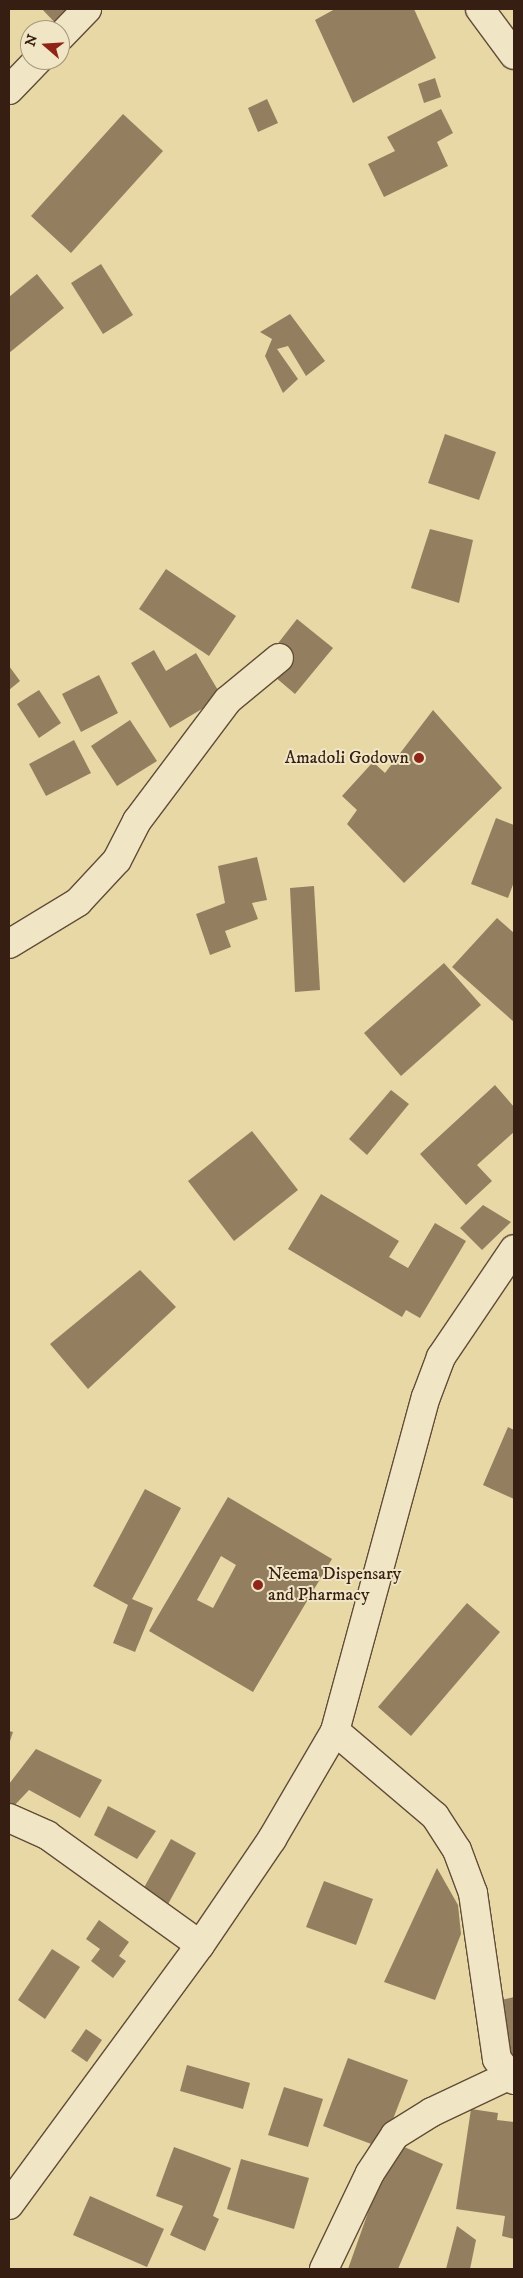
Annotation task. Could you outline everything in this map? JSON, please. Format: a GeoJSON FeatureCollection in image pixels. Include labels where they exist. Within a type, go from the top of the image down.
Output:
{"type":"FeatureCollection","features":[{"type":"Feature","properties":{"kind":"street"},"geometry":{"type":"LineString","coordinates":[[70,27],[87,9]]}},
{"type":"Feature","properties":{"kind":"street"},"geometry":{"type":"LineString","coordinates":[[480,9],[514,55]]}},
{"type":"Feature","properties":{"kind":"street"},"geometry":{"type":"LineString","coordinates":[[9,90],[28,70]]}},
{"type":"Feature","properties":{"kind":"street"},"geometry":{"type":"LineString","coordinates":[[9,944],[78,902],[117,860],[137,822],[228,700],[279,658]]}},
{"type":"Feature","properties":{"kind":"street"},"geometry":{"type":"LineString","coordinates":[[9,2205],[200,1945],[272,1839],[335,1731],[426,1397],[441,1357],[514,1249]]}},
{"type":"Feature","properties":{"kind":"street"},"geometry":{"type":"LineString","coordinates":[[324,2269],[370,2174],[394,2135],[432,2112],[511,2078],[497,2059],[491,2038],[473,1893],[457,1850],[435,1816],[335,1731]]}},
{"type":"Feature","properties":{"kind":"street"},"geometry":{"type":"LineString","coordinates":[[9,1818],[47,1835],[200,1945]]}},
{"type":"Feature","properties":{"kind":"building"},"geometry":{"type":"Polygon","coordinates":[[[42,9],[75,9],[64,20],[52,20],[42,9]]]}},
{"type":"Feature","properties":{"kind":"building"},"geometry":{"type":"Polygon","coordinates":[[[335,9],[414,9],[436,58],[353,103],[315,20],[335,9]]]}},
{"type":"Feature","properties":{"kind":"building"},"geometry":{"type":"Polygon","coordinates":[[[435,78],[441,97],[424,103],[418,84],[435,78]]]}},
{"type":"Feature","properties":{"kind":"building"},"geometry":{"type":"Polygon","coordinates":[[[267,99],[278,123],[258,132],[248,108],[267,99]]]}},
{"type":"Feature","properties":{"kind":"building"},"geometry":{"type":"Polygon","coordinates":[[[441,109],[453,133],[437,142],[448,166],[384,197],[368,164],[395,151],[387,137],[441,109]]]}},
{"type":"Feature","properties":{"kind":"building"},"geometry":{"type":"Polygon","coordinates":[[[123,114],[163,151],[71,253],[31,216],[123,114]]]}},
{"type":"Feature","properties":{"kind":"building"},"geometry":{"type":"Polygon","coordinates":[[[101,264],[133,315],[103,334],[71,283],[101,264]]]}},
{"type":"Feature","properties":{"kind":"building"},"geometry":{"type":"Polygon","coordinates":[[[37,274],[64,308],[9,353],[9,297],[37,274]]]}},
{"type":"Feature","properties":{"kind":"building"},"geometry":{"type":"Polygon","coordinates":[[[290,314],[325,361],[306,376],[288,346],[277,349],[298,379],[283,393],[265,356],[272,339],[260,332],[290,314]]]}},
{"type":"Feature","properties":{"kind":"building"},"geometry":{"type":"Polygon","coordinates":[[[445,434],[496,452],[479,500],[428,483],[445,434]]]}},
{"type":"Feature","properties":{"kind":"building"},"geometry":{"type":"Polygon","coordinates":[[[430,529],[473,540],[459,603],[411,588],[430,529]]]}},
{"type":"Feature","properties":{"kind":"building"},"geometry":{"type":"Polygon","coordinates":[[[166,569],[236,616],[209,656],[139,609],[166,569]]]}},
{"type":"Feature","properties":{"kind":"building"},"geometry":{"type":"Polygon","coordinates":[[[297,619],[333,648],[295,694],[261,665],[297,619]]]}},
{"type":"Feature","properties":{"kind":"building"},"geometry":{"type":"Polygon","coordinates":[[[154,650],[166,671],[196,653],[222,697],[170,728],[131,663],[154,650]]]}},
{"type":"Feature","properties":{"kind":"building"},"geometry":{"type":"Polygon","coordinates":[[[9,666],[20,681],[9,690],[9,666]]]}},
{"type":"Feature","properties":{"kind":"building"},"geometry":{"type":"Polygon","coordinates":[[[99,675],[118,713],[81,732],[62,694],[99,675]]]}},
{"type":"Feature","properties":{"kind":"building"},"geometry":{"type":"Polygon","coordinates":[[[39,690],[61,723],[39,738],[17,704],[39,690]]]}},
{"type":"Feature","properties":{"kind":"building"},"geometry":{"type":"Polygon","coordinates":[[[433,710],[502,788],[404,883],[347,824],[357,810],[342,796],[373,762],[385,773],[433,710]]]}},
{"type":"Feature","properties":{"kind":"building"},"geometry":{"type":"Polygon","coordinates":[[[130,720],[157,761],[117,786],[91,746],[130,720]]]}},
{"type":"Feature","properties":{"kind":"building"},"geometry":{"type":"Polygon","coordinates":[[[74,740],[91,773],[46,796],[29,764],[74,740]]]}},
{"type":"Feature","properties":{"kind":"building"},"geometry":{"type":"Polygon","coordinates":[[[496,818],[514,825],[514,882],[508,898],[471,884],[496,818]]]}},
{"type":"Feature","properties":{"kind":"building"},"geometry":{"type":"Polygon","coordinates":[[[257,857],[267,900],[252,903],[258,919],[225,931],[231,947],[210,955],[196,914],[225,903],[218,866],[257,857]]]}},
{"type":"Feature","properties":{"kind":"building"},"geometry":{"type":"Polygon","coordinates":[[[314,886],[320,990],[295,992],[290,888],[314,886]]]}},
{"type":"Feature","properties":{"kind":"building"},"geometry":{"type":"Polygon","coordinates":[[[497,918],[514,933],[514,1022],[452,967],[497,918]]]}},
{"type":"Feature","properties":{"kind":"building"},"geometry":{"type":"Polygon","coordinates":[[[444,963],[481,1005],[401,1076],[364,1033],[444,963]]]}},
{"type":"Feature","properties":{"kind":"building"},"geometry":{"type":"Polygon","coordinates":[[[495,1085],[514,1107],[514,1132],[477,1165],[492,1181],[466,1205],[420,1154],[495,1085]]]}},
{"type":"Feature","properties":{"kind":"building"},"geometry":{"type":"Polygon","coordinates":[[[391,1090],[409,1104],[367,1155],[349,1139],[391,1090]]]}},
{"type":"Feature","properties":{"kind":"building"},"geometry":{"type":"Polygon","coordinates":[[[252,1131],[298,1190],[234,1241],[188,1181],[252,1131]]]}},
{"type":"Feature","properties":{"kind":"building"},"geometry":{"type":"Polygon","coordinates":[[[321,1194],[399,1241],[389,1257],[408,1268],[435,1223],[466,1241],[420,1318],[406,1310],[402,1317],[288,1249],[321,1194]]]}},
{"type":"Feature","properties":{"kind":"building"},"geometry":{"type":"Polygon","coordinates":[[[483,1205],[511,1222],[482,1250],[460,1228],[483,1205]]]}},
{"type":"Feature","properties":{"kind":"building"},"geometry":{"type":"Polygon","coordinates":[[[140,1270],[176,1307],[88,1389],[50,1344],[140,1270]]]}},
{"type":"Feature","properties":{"kind":"building"},"geometry":{"type":"Polygon","coordinates":[[[508,1427],[514,1430],[514,1499],[483,1485],[508,1427]]]}},
{"type":"Feature","properties":{"kind":"building"},"geometry":{"type":"Polygon","coordinates":[[[145,1489],[181,1508],[132,1599],[153,1608],[135,1652],[113,1643],[128,1605],[93,1586],[145,1489]]]}},
{"type":"Feature","properties":{"kind":"building"},"geometry":{"type":"Polygon","coordinates":[[[228,1497],[332,1559],[253,1692],[149,1631],[228,1497]],[[221,1556],[197,1600],[213,1608],[236,1565],[221,1556]]]}},
{"type":"Feature","properties":{"kind":"building"},"geometry":{"type":"Polygon","coordinates":[[[467,1603],[500,1632],[411,1736],[378,1707],[467,1603]]]}},
{"type":"Feature","properties":{"kind":"building"},"geometry":{"type":"Polygon","coordinates":[[[9,1731],[13,1732],[9,1744],[9,1731]]]}},
{"type":"Feature","properties":{"kind":"building"},"geometry":{"type":"Polygon","coordinates":[[[36,1749],[102,1780],[80,1818],[29,1790],[11,1809],[9,1808],[9,1784],[36,1749]]]}},
{"type":"Feature","properties":{"kind":"building"},"geometry":{"type":"Polygon","coordinates":[[[108,1806],[156,1831],[137,1859],[94,1835],[108,1806]]]}},
{"type":"Feature","properties":{"kind":"building"},"geometry":{"type":"Polygon","coordinates":[[[171,1839],[196,1853],[167,1906],[141,1893],[171,1839]]]}},
{"type":"Feature","properties":{"kind":"building"},"geometry":{"type":"Polygon","coordinates":[[[437,1868],[458,1905],[461,1934],[435,2000],[384,1982],[437,1868]]]}},
{"type":"Feature","properties":{"kind":"building"},"geometry":{"type":"Polygon","coordinates":[[[324,1881],[373,1899],[356,1945],[306,1927],[324,1881]]]}},
{"type":"Feature","properties":{"kind":"building"},"geometry":{"type":"Polygon","coordinates":[[[99,1920],[129,1942],[119,1956],[126,1961],[113,1978],[91,1961],[100,1949],[86,1939],[99,1920]]]}},
{"type":"Feature","properties":{"kind":"building"},"geometry":{"type":"Polygon","coordinates":[[[52,1949],[80,1967],[45,2019],[18,2000],[52,1949]]]}},
{"type":"Feature","properties":{"kind":"building"},"geometry":{"type":"Polygon","coordinates":[[[514,1997],[514,2073],[513,2073],[501,2000],[514,1997]]]}},
{"type":"Feature","properties":{"kind":"building"},"geometry":{"type":"Polygon","coordinates":[[[86,2029],[102,2040],[87,2062],[71,2051],[86,2029]]]}},
{"type":"Feature","properties":{"kind":"building"},"geometry":{"type":"Polygon","coordinates":[[[348,2058],[408,2080],[382,2148],[323,2126],[348,2058]]]}},
{"type":"Feature","properties":{"kind":"building"},"geometry":{"type":"Polygon","coordinates":[[[187,2065],[250,2083],[243,2109],[180,2091],[187,2065]]]}},
{"type":"Feature","properties":{"kind":"building"},"geometry":{"type":"Polygon","coordinates":[[[284,2087],[323,2099],[308,2147],[268,2135],[284,2087]]]}},
{"type":"Feature","properties":{"kind":"building"},"geometry":{"type":"Polygon","coordinates":[[[471,2109],[498,2113],[497,2120],[514,2122],[514,2239],[502,2236],[505,2216],[456,2209],[471,2109]]]}},
{"type":"Feature","properties":{"kind":"building"},"geometry":{"type":"Polygon","coordinates":[[[393,2142],[443,2164],[398,2269],[348,2269],[393,2142]]]}},
{"type":"Feature","properties":{"kind":"building"},"geometry":{"type":"Polygon","coordinates":[[[174,2147],[231,2168],[213,2216],[219,2219],[205,2251],[170,2235],[183,2206],[156,2196],[174,2147]]]}},
{"type":"Feature","properties":{"kind":"building"},"geometry":{"type":"Polygon","coordinates":[[[241,2159],[309,2178],[294,2229],[227,2209],[241,2159]]]}},
{"type":"Feature","properties":{"kind":"building"},"geometry":{"type":"Polygon","coordinates":[[[90,2196],[164,2229],[147,2267],[73,2235],[90,2196]]]}},
{"type":"Feature","properties":{"kind":"building"},"geometry":{"type":"Polygon","coordinates":[[[457,2226],[476,2240],[470,2269],[446,2269],[457,2226]]]}},
{"type":"Feature","properties":{"kind":"place","name":"Amadoli Godown"},"geometry":{"type":"Point","coordinates":[419,758]}},
{"type":"Feature","properties":{"kind":"place","name":"Neema Dispensary and Pharmacy"},"geometry":{"type":"Point","coordinates":[258,1585]}}]}
